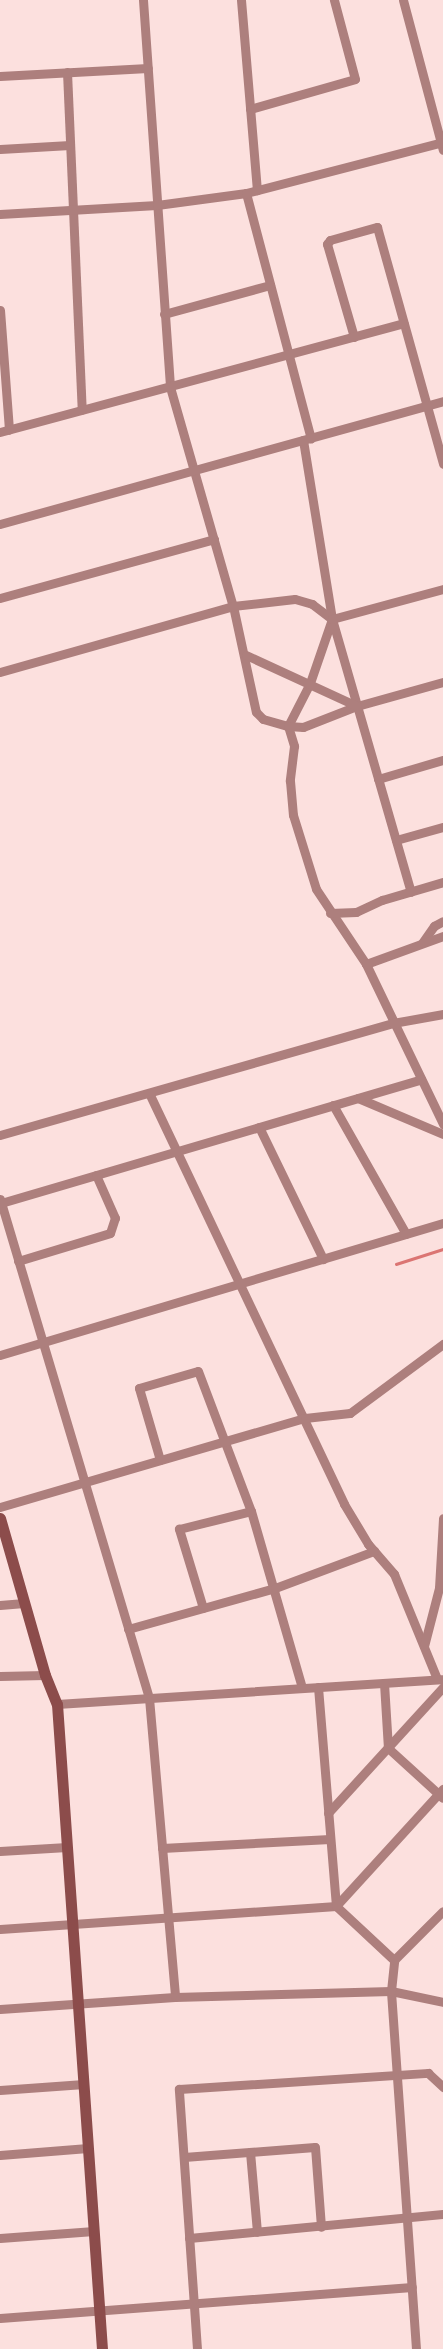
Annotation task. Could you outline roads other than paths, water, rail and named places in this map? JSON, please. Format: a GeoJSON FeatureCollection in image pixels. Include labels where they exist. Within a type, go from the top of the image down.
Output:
{"type":"FeatureCollection","features":[{"type":"Feature","properties":{"kind":"street"},"geometry":{"type":"LineString","coordinates":[[143,0],[170,386],[233,606],[246,656],[256,712],[263,719],[288,726],[304,727],[357,706],[443,682]]}},
{"type":"Feature","properties":{"kind":"street"},"geometry":{"type":"LineString","coordinates":[[241,0],[257,190]]}},
{"type":"Feature","properties":{"kind":"street"},"geometry":{"type":"LineString","coordinates":[[250,109],[355,80],[334,0]]}},
{"type":"Feature","properties":{"kind":"street"},"geometry":{"type":"LineString","coordinates":[[0,214],[157,205],[246,193],[442,145],[403,0]]}},
{"type":"Feature","properties":{"kind":"street"},"geometry":{"type":"LineString","coordinates":[[0,76],[148,68]]}},
{"type":"Feature","properties":{"kind":"street"},"geometry":{"type":"LineString","coordinates":[[67,72],[82,410]]}},
{"type":"Feature","properties":{"kind":"street"},"geometry":{"type":"LineString","coordinates":[[0,149],[70,145]]}},
{"type":"Feature","properties":{"kind":"street"},"geometry":{"type":"LineString","coordinates":[[246,193],[289,354],[307,439],[332,619],[411,892]]}},
{"type":"Feature","properties":{"kind":"street"},"geometry":{"type":"LineString","coordinates":[[354,337],[327,244],[330,240],[377,228],[443,464]]}},
{"type":"Feature","properties":{"kind":"street"},"geometry":{"type":"LineString","coordinates":[[164,314],[270,285]]}},
{"type":"Feature","properties":{"kind":"street"},"geometry":{"type":"LineString","coordinates":[[0,310],[4,431],[404,323]]}},
{"type":"Feature","properties":{"kind":"street"},"geometry":{"type":"LineString","coordinates":[[0,524],[443,401]]}},
{"type":"Feature","properties":{"kind":"street"},"geometry":{"type":"LineString","coordinates":[[0,598],[214,539]]}},
{"type":"Feature","properties":{"kind":"street"},"geometry":{"type":"LineString","coordinates":[[332,619],[443,589]]}},
{"type":"Feature","properties":{"kind":"street"},"geometry":{"type":"LineString","coordinates":[[0,672],[233,606],[295,599],[312,604],[332,619]]}},
{"type":"Feature","properties":{"kind":"street"},"geometry":{"type":"LineString","coordinates":[[332,619],[310,683],[288,726],[294,746],[290,781],[293,816],[316,889],[330,914],[366,964],[443,1124]]}},
{"type":"Feature","properties":{"kind":"street"},"geometry":{"type":"LineString","coordinates":[[246,656],[310,683],[357,706]]}},
{"type":"Feature","properties":{"kind":"street"},"geometry":{"type":"LineString","coordinates":[[378,779],[443,760]]}},
{"type":"Feature","properties":{"kind":"street"},"geometry":{"type":"LineString","coordinates":[[396,840],[443,826]]}},
{"type":"Feature","properties":{"kind":"street"},"geometry":{"type":"LineString","coordinates":[[330,914],[356,912],[443,882]]}},
{"type":"Feature","properties":{"kind":"street"},"geometry":{"type":"LineString","coordinates":[[422,944],[434,926],[443,921]]}},
{"type":"Feature","properties":{"kind":"street"},"geometry":{"type":"LineString","coordinates":[[366,964],[443,936]]}},
{"type":"Feature","properties":{"kind":"street"},"geometry":{"type":"LineString","coordinates":[[0,1135],[393,1022],[443,1014]]}},
{"type":"Feature","properties":{"kind":"street"},"geometry":{"type":"LineString","coordinates":[[175,1997],[149,1698],[1,1201],[96,1175],[421,1079]]}},
{"type":"Feature","properties":{"kind":"street"},"geometry":{"type":"LineString","coordinates":[[57,1704],[440,1679],[394,1574],[374,1551],[344,1504],[149,1093]]}},
{"type":"Feature","properties":{"kind":"street"},"geometry":{"type":"LineString","coordinates":[[358,1098],[443,1134]]}},
{"type":"Feature","properties":{"kind":"street"},"geometry":{"type":"LineString","coordinates":[[333,1105],[406,1234]]}},
{"type":"Feature","properties":{"kind":"street"},"geometry":{"type":"LineString","coordinates":[[259,1127],[323,1259]]}},
{"type":"Feature","properties":{"kind":"street"},"geometry":{"type":"LineString","coordinates":[[18,1261],[110,1234],[115,1218],[96,1175]]}},
{"type":"Feature","properties":{"kind":"street"},"geometry":{"type":"LineString","coordinates":[[0,1354],[443,1223]]}},
{"type":"Feature","properties":{"kind":"street"},"geometry":{"type":"LineString","coordinates":[[0,1507],[304,1418],[356,1410],[443,1344]]}},
{"type":"Feature","properties":{"kind":"street"},"geometry":{"type":"LineString","coordinates":[[160,1460],[140,1388],[198,1371],[250,1511],[275,1588],[302,1688]]}},
{"type":"Feature","properties":{"kind":"street"},"geometry":{"type":"LineString","coordinates":[[203,1608],[179,1529],[250,1511]]}},
{"type":"Feature","properties":{"kind":"street"},"geometry":{"type":"LineString","coordinates":[[0,1518],[45,1675],[57,1704],[102,2349]]}},
{"type":"Feature","properties":{"kind":"street"},"geometry":{"type":"LineString","coordinates":[[424,1646],[439,1588],[443,1518]]}},
{"type":"Feature","properties":{"kind":"street"},"geometry":{"type":"LineString","coordinates":[[128,1629],[275,1588],[374,1551]]}},
{"type":"Feature","properties":{"kind":"street"},"geometry":{"type":"LineString","coordinates":[[0,1604],[24,1603]]}},
{"type":"Feature","properties":{"kind":"street"},"geometry":{"type":"LineString","coordinates":[[0,1676],[45,1675]]}},
{"type":"Feature","properties":{"kind":"street"},"geometry":{"type":"LineString","coordinates":[[0,1929],[336,1906],[442,1794],[388,1748],[384,1683]]}},
{"type":"Feature","properties":{"kind":"street"},"geometry":{"type":"LineString","coordinates":[[318,1687],[336,1906],[394,1960]]}},
{"type":"Feature","properties":{"kind":"street"},"geometry":{"type":"LineString","coordinates":[[328,1813],[443,1688]]}},
{"type":"Feature","properties":{"kind":"street"},"geometry":{"type":"LineString","coordinates":[[162,1848],[330,1839]]}},
{"type":"Feature","properties":{"kind":"street"},"geometry":{"type":"LineString","coordinates":[[0,1852],[67,1847]]}},
{"type":"Feature","properties":{"kind":"street"},"geometry":{"type":"LineString","coordinates":[[416,2349],[391,1991],[394,1960],[443,1911]]}},
{"type":"Feature","properties":{"kind":"street"},"geometry":{"type":"LineString","coordinates":[[0,2009],[175,1997],[391,1991],[443,2002]]}},
{"type":"Feature","properties":{"kind":"street"},"geometry":{"type":"LineString","coordinates":[[197,2349],[179,2090],[428,2073],[443,2086]]}},
{"type":"Feature","properties":{"kind":"street"},"geometry":{"type":"LineString","coordinates":[[0,2090],[84,2084]]}},
{"type":"Feature","properties":{"kind":"street"},"geometry":{"type":"LineString","coordinates":[[0,2154],[88,2148]]}},
{"type":"Feature","properties":{"kind":"street"},"geometry":{"type":"LineString","coordinates":[[184,2157],[315,2148],[320,2227]]}},
{"type":"Feature","properties":{"kind":"street"},"geometry":{"type":"LineString","coordinates":[[250,2152],[257,2232]]}},
{"type":"Feature","properties":{"kind":"street"},"geometry":{"type":"LineString","coordinates":[[189,2238],[407,2220],[443,2214]]}},
{"type":"Feature","properties":{"kind":"street"},"geometry":{"type":"LineString","coordinates":[[0,2238],[94,2231]]}},
{"type":"Feature","properties":{"kind":"street"},"geometry":{"type":"LineString","coordinates":[[0,2318],[412,2287]]}},
{"type":"Feature","properties":{"kind":"waterway"},"geometry":{"type":"LineString","coordinates":[[396,1264],[443,1249]]}}]}
